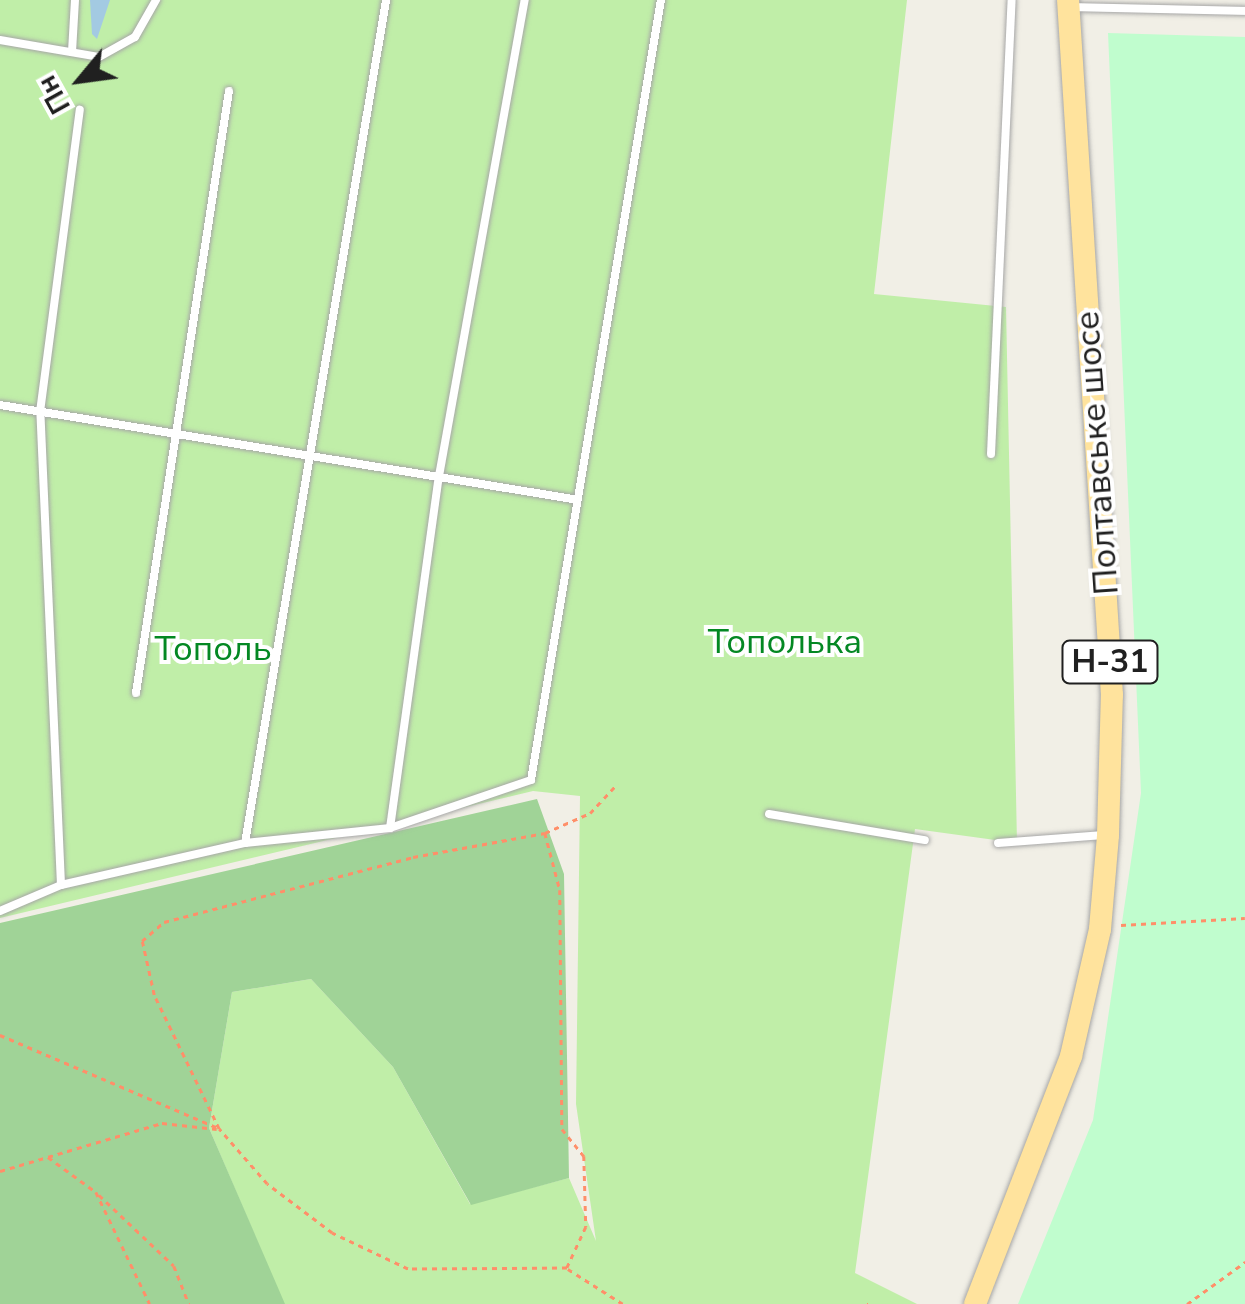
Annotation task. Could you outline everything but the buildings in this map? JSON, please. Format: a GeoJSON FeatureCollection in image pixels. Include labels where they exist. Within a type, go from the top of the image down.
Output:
{"type":"FeatureCollection","features":[{"type":"Feature","properties":{"kind":"main road","name":"Полтавське шосе"},"geometry":{"type":"LineString","coordinates":[[975,1304],[1049,1132],[1100,929],[1108,836],[1112,695],[1068,3]]}},
{"type":"Feature","properties":{"kind":"lane"},"geometry":{"type":"LineString","coordinates":[[72,52],[75,0]]}},
{"type":"Feature","properties":{"kind":"lane"},"geometry":{"type":"LineString","coordinates":[[0,40],[99,57],[135,37],[156,0]]}},
{"type":"Feature","properties":{"kind":"lane"},"geometry":{"type":"LineString","coordinates":[[245,844],[307,454],[386,0]]}},
{"type":"Feature","properties":{"kind":"lane"},"geometry":{"type":"LineString","coordinates":[[390,828],[439,476],[525,0]]}},
{"type":"Feature","properties":{"kind":"lane"},"geometry":{"type":"LineString","coordinates":[[0,910],[61,885],[245,844],[390,828],[532,780],[574,499],[660,0]]}},
{"type":"Feature","properties":{"kind":"lane"},"geometry":{"type":"LineString","coordinates":[[991,454],[1012,0]]}},
{"type":"Feature","properties":{"kind":"lane"},"geometry":{"type":"LineString","coordinates":[[1068,3],[1245,11]]}},
{"type":"Feature","properties":{"kind":"lane"},"geometry":{"type":"LineString","coordinates":[[136,692],[172,431],[229,90]]}},
{"type":"Feature","properties":{"kind":"lane"},"geometry":{"type":"LineString","coordinates":[[61,885],[40,412],[80,110]]}},
{"type":"Feature","properties":{"kind":"lane"},"geometry":{"type":"LineString","coordinates":[[0,405],[574,499]]}},
{"type":"Feature","properties":{"kind":"lane"},"geometry":{"type":"LineString","coordinates":[[769,814],[925,840]]}},
{"type":"Feature","properties":{"kind":"lane"},"geometry":{"type":"LineString","coordinates":[[998,843],[1061,831],[1108,836]]}},
{"type":"Feature","properties":{"kind":"path"},"geometry":{"type":"LineString","coordinates":[[617,784],[590,813],[545,833],[413,856],[164,922],[142,942],[154,995],[219,1129],[267,1184],[332,1233],[408,1269],[566,1268],[623,1304]]}},
{"type":"Feature","properties":{"kind":"path"},"geometry":{"type":"LineString","coordinates":[[545,833],[560,890],[562,1129],[584,1156],[586,1227],[566,1268]]}},
{"type":"Feature","properties":{"kind":"path"},"geometry":{"type":"LineString","coordinates":[[1100,929],[1245,918]]}},
{"type":"Feature","properties":{"kind":"path"},"geometry":{"type":"LineString","coordinates":[[0,1035],[219,1129]]}},
{"type":"Feature","properties":{"kind":"path"},"geometry":{"type":"LineString","coordinates":[[0,1171],[162,1123],[219,1129]]}},
{"type":"Feature","properties":{"kind":"path"},"geometry":{"type":"LineString","coordinates":[[48,1157],[96,1192],[174,1266],[188,1304]]}},
{"type":"Feature","properties":{"kind":"path"},"geometry":{"type":"LineString","coordinates":[[96,1192],[150,1304]]}},
{"type":"Feature","properties":{"kind":"path"},"geometry":{"type":"LineString","coordinates":[[1186,1304],[1245,1262]]}},
{"type":"Feature","properties":{"kind":"green space"},"geometry":{"type":"Polygon","coordinates":[[[0,0],[907,0],[874,294],[1006,307],[1017,843],[915,829],[855,1273],[917,1304],[284,1304],[209,1128],[232,992],[311,979],[393,1067],[470,1204],[569,1178],[596,1241],[576,1104],[580,796],[533,791],[0,918],[0,0]]]}},
{"type":"Feature","properties":{"kind":"green space"},"geometry":{"type":"Polygon","coordinates":[[[1108,33],[1245,37],[1245,1304],[1018,1304],[1093,1120],[1141,793],[1108,33]]]}},
{"type":"Feature","properties":{"kind":"green space"},"geometry":{"type":"Polygon","coordinates":[[[537,799],[564,874],[569,1178],[471,1205],[393,1067],[311,979],[232,992],[209,1128],[285,1304],[0,1304],[0,923],[537,799]]]}},
{"type":"Feature","properties":{"kind":"water"},"geometry":{"type":"Polygon","coordinates":[[[90,0],[110,0],[97,39],[92,34],[90,0]]]}},
{"type":"Feature","properties":{"kind":"park label","name":"Тополька"},"geometry":{"type":"Point","coordinates":[785,642]}},
{"type":"Feature","properties":{"kind":"park label","name":"Тополь"},"geometry":{"type":"Point","coordinates":[213,649]}}]}
